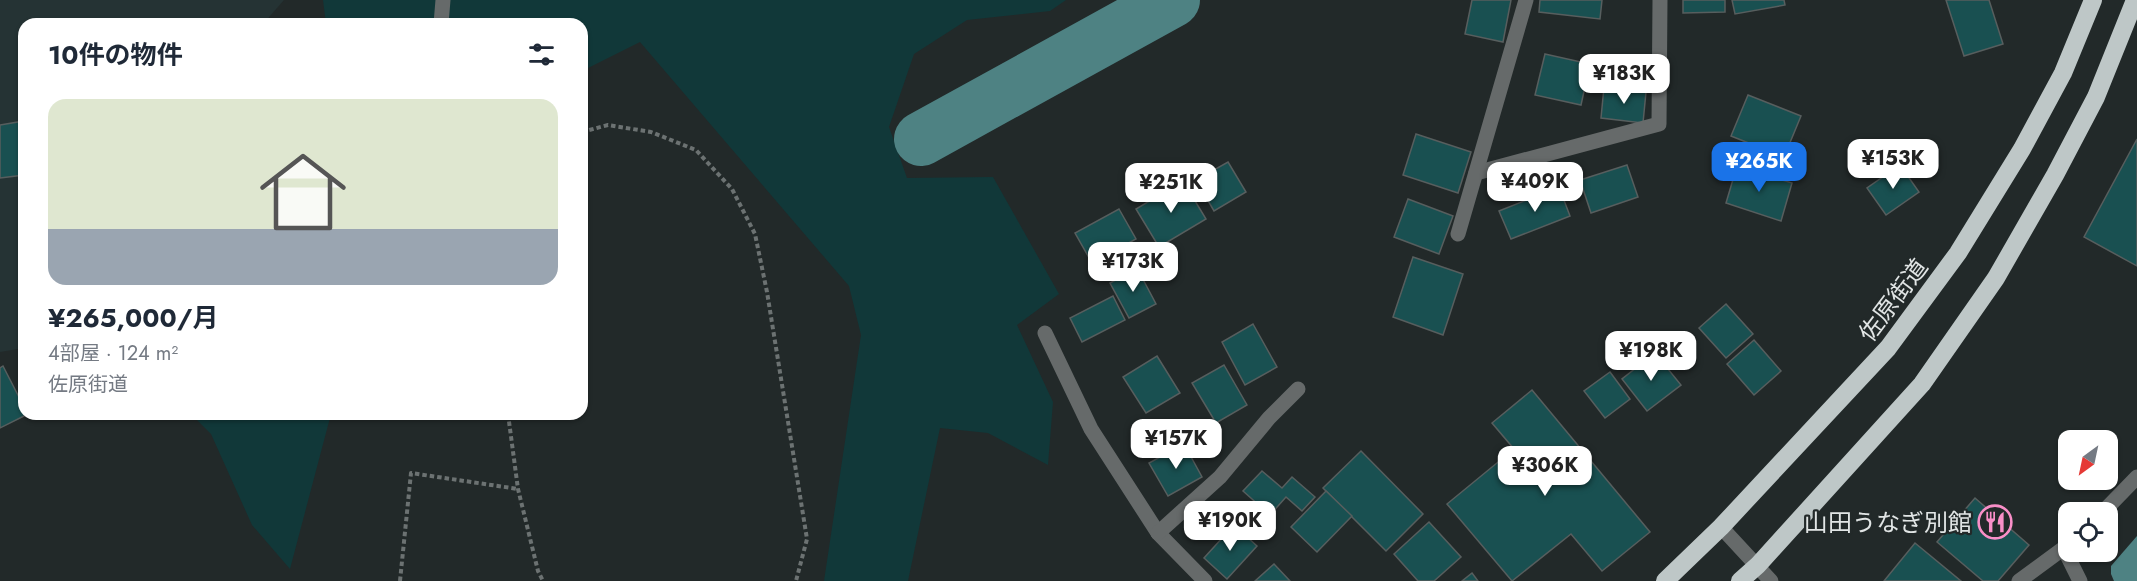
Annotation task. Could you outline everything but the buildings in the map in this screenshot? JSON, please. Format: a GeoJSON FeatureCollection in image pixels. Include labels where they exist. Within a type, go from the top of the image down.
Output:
{"type":"FeatureCollection","features":[{"type":"Feature","properties":{"kind":"highway","name":"佐原街道"},"geometry":{"type":"LineString","coordinates":[[1665,581],[1721,527],[1888,348],[1958,253],[2022,148],[2063,74],[2093,0]]}},
{"type":"Feature","properties":{"kind":"highway"},"geometry":{"type":"LineString","coordinates":[[1740,581],[1758,566],[1922,384],[1996,278],[2055,175],[2096,97],[2135,0]]}},
{"type":"Feature","properties":{"kind":"street"},"geometry":{"type":"LineString","coordinates":[[442,18],[443,0]]}},
{"type":"Feature","properties":{"kind":"street"},"geometry":{"type":"LineString","coordinates":[[1458,234],[1526,0]]}},
{"type":"Feature","properties":{"kind":"street"},"geometry":{"type":"LineString","coordinates":[[1476,173],[1659,124],[1660,0]]}},
{"type":"Feature","properties":{"kind":"street"},"geometry":{"type":"LineString","coordinates":[[1045,333],[1090,429],[1158,533],[1205,581]]}},
{"type":"Feature","properties":{"kind":"street"},"geometry":{"type":"LineString","coordinates":[[1158,533],[1221,477],[1269,418],[1298,389]]}},
{"type":"Feature","properties":{"kind":"street"},"geometry":{"type":"LineString","coordinates":[[2113,502],[2137,477]]}},
{"type":"Feature","properties":{"kind":"street"},"geometry":{"type":"LineString","coordinates":[[1721,527],[1771,581]]}},
{"type":"Feature","properties":{"kind":"street"},"geometry":{"type":"LineString","coordinates":[[2019,581],[2058,553]]}},
{"type":"Feature","properties":{"kind":"street"},"geometry":{"type":"LineString","coordinates":[[2072,562],[2080,581]]}},
{"type":"Feature","properties":{"kind":"path"},"geometry":{"type":"LineString","coordinates":[[588,130],[608,125],[651,132],[696,150],[732,189],[754,234],[767,292],[807,538],[796,581]]}},
{"type":"Feature","properties":{"kind":"path"},"geometry":{"type":"LineString","coordinates":[[509,420],[518,489],[538,571],[543,581]]}},
{"type":"Feature","properties":{"kind":"path"},"geometry":{"type":"LineString","coordinates":[[400,581],[411,473],[518,489]]}},
{"type":"Feature","properties":{"kind":"shaded area"},"geometry":{"type":"Polygon","coordinates":[[[0,0],[284,0],[268,18],[18,18],[18,349],[0,352],[0,0]]]}},
{"type":"Feature","properties":{"kind":"shaded area"},"geometry":{"type":"Polygon","coordinates":[[[323,0],[1066,0],[1050,11],[967,20],[914,54],[889,127],[907,178],[993,177],[1059,294],[1017,325],[1053,402],[1048,465],[988,433],[940,428],[908,581],[824,581],[861,335],[849,286],[640,42],[588,68],[588,18],[325,18],[323,0]]]}},
{"type":"Feature","properties":{"kind":"shaded area"},"geometry":{"type":"Polygon","coordinates":[[[197,420],[329,420],[290,569],[252,525],[211,434],[197,420]]]}},
{"type":"Feature","properties":{"kind":"shaded area"},"geometry":{"type":"Polygon","coordinates":[[[2137,536],[2137,581],[2114,581],[2111,566],[2118,562],[2118,558],[2137,536]]]}},
{"type":"Feature","properties":{"kind":"waterway"},"geometry":{"type":"LineString","coordinates":[[921,139],[1173,0]]}},
{"type":"Feature","properties":{"kind":"place","name":"山田うなぎ別館"},"geometry":{"type":"Point","coordinates":[1995,522]}}]}
